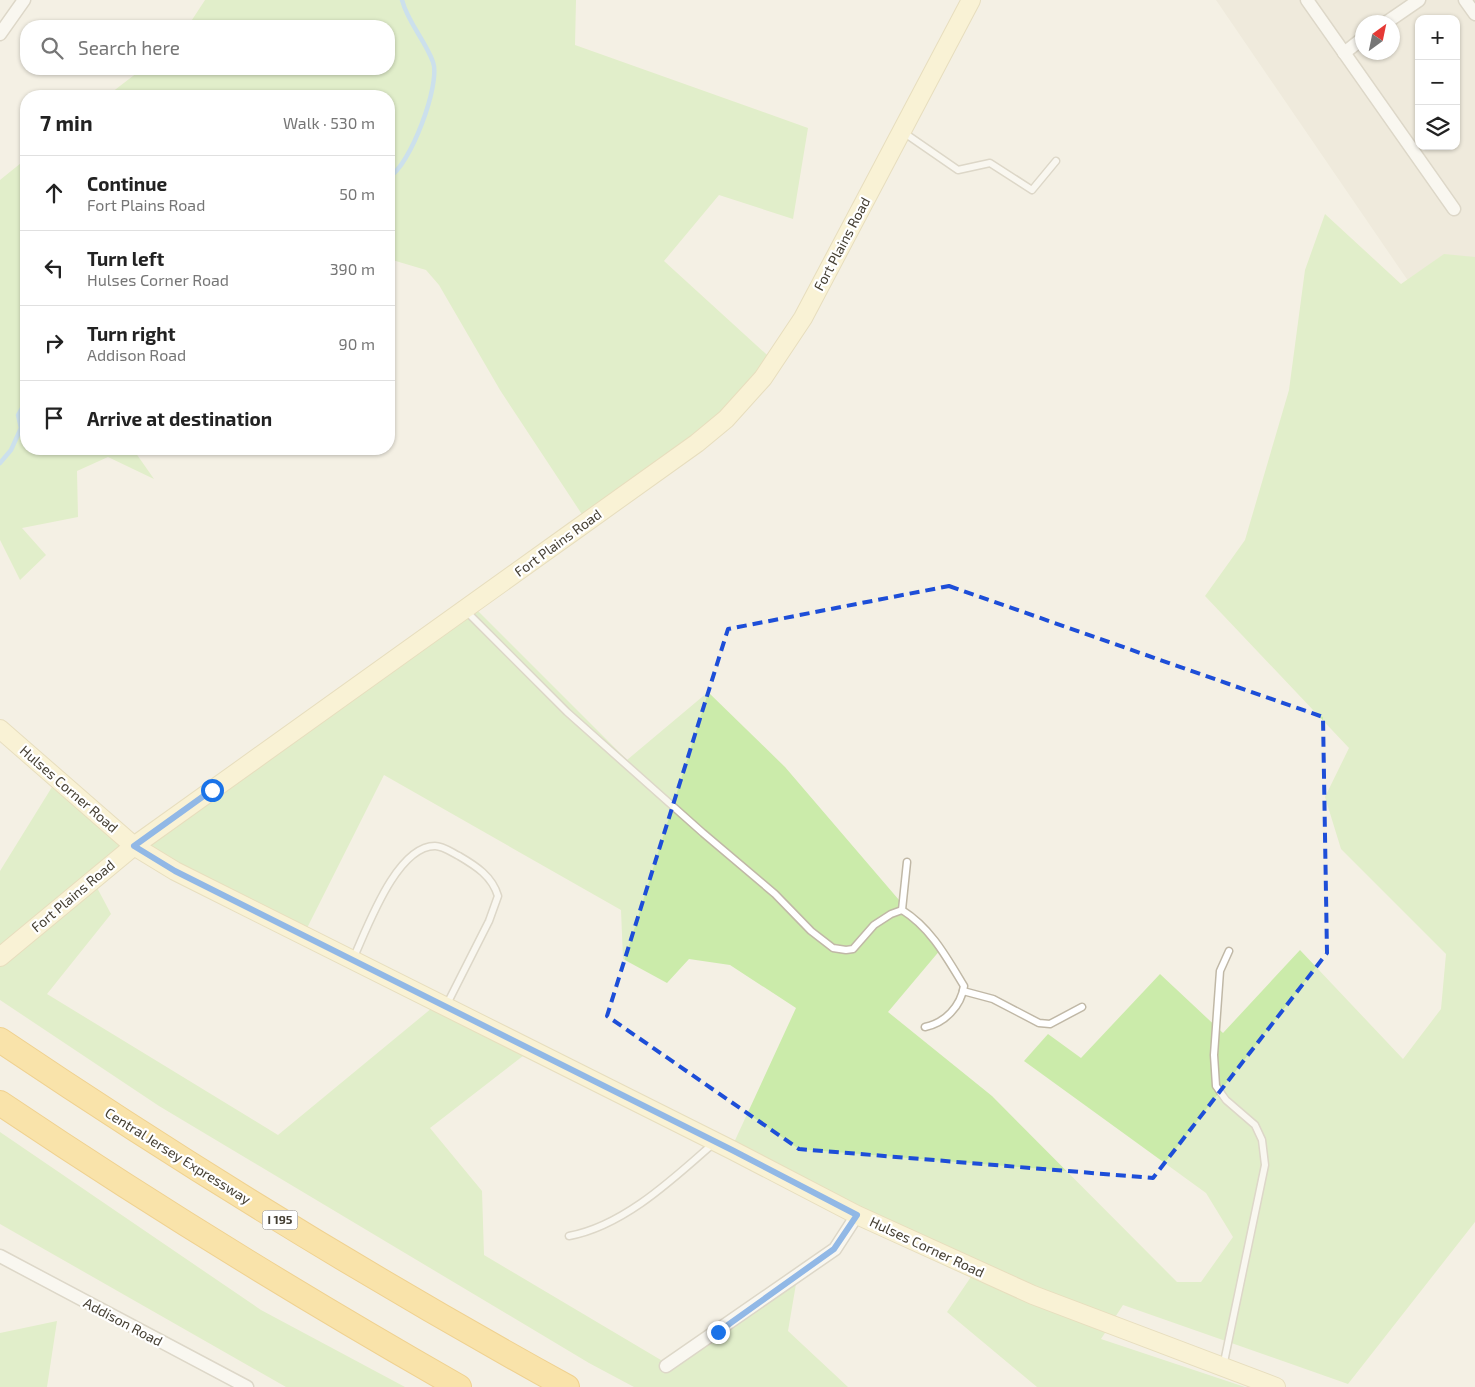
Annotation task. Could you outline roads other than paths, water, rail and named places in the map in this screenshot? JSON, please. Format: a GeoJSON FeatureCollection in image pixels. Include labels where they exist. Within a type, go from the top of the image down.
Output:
{"type":"FeatureCollection","features":[{"type":"Feature","properties":{"kind":"highway","name":"Central Jersey Expressway"},"geometry":{"type":"LineString","coordinates":[[0,1040],[157,1143],[304,1235],[567,1387]]}},
{"type":"Feature","properties":{"kind":"highway"},"geometry":{"type":"LineString","coordinates":[[0,1103],[231,1252],[459,1387]]}},
{"type":"Feature","properties":{"kind":"street"},"geometry":{"type":"LineString","coordinates":[[0,34],[24,0]]}},
{"type":"Feature","properties":{"kind":"street","name":"Fort Plains Road"},"geometry":{"type":"LineString","coordinates":[[0,957],[134,846],[697,443],[726,419],[745,400],[785,348],[803,318],[971,0]]}},
{"type":"Feature","properties":{"kind":"street"},"geometry":{"type":"LineString","coordinates":[[1307,0],[1454,209]]}},
{"type":"Feature","properties":{"kind":"street"},"geometry":{"type":"LineString","coordinates":[[1397,15],[1419,0]]}},
{"type":"Feature","properties":{"kind":"street"},"geometry":{"type":"LineString","coordinates":[[1465,0],[1475,14]]}},
{"type":"Feature","properties":{"kind":"street"},"geometry":{"type":"LineString","coordinates":[[1344,52],[1355,45]]}},
{"type":"Feature","properties":{"kind":"street","name":"Hulses Corner Road"},"geometry":{"type":"LineString","coordinates":[[0,729],[134,846],[175,871],[716,1142],[857,1215],[1032,1295],[1276,1387]]}},
{"type":"Feature","properties":{"kind":"street"},"geometry":{"type":"LineString","coordinates":[[666,1366],[834,1249],[857,1215]]}},
{"type":"Feature","properties":{"kind":"street","name":"Addison Road"},"geometry":{"type":"LineString","coordinates":[[0,1256],[247,1387]]}},
{"type":"Feature","properties":{"kind":"lane"},"geometry":{"type":"LineString","coordinates":[[902,131],[958,170],[990,163],[1032,190],[1056,161]]}},
{"type":"Feature","properties":{"kind":"lane"},"geometry":{"type":"LineString","coordinates":[[465,610],[567,712],[703,833],[775,894],[811,931],[834,948],[846,950],[853,948],[874,925],[891,914],[902,910]]}},
{"type":"Feature","properties":{"kind":"lane"},"geometry":{"type":"LineString","coordinates":[[352,960],[384,892],[403,864],[416,850],[432,846],[442,847],[483,872],[498,896],[489,921],[446,1006]]}},
{"type":"Feature","properties":{"kind":"lane"},"geometry":{"type":"LineString","coordinates":[[902,910],[907,862]]}},
{"type":"Feature","properties":{"kind":"lane"},"geometry":{"type":"LineString","coordinates":[[902,910],[914,918],[937,942],[964,986],[962,998],[954,1010],[934,1025],[926,1027]]}},
{"type":"Feature","properties":{"kind":"lane"},"geometry":{"type":"LineString","coordinates":[[1223,1368],[1265,1165],[1262,1140],[1255,1125],[1226,1100],[1216,1086],[1214,1055],[1220,971],[1229,950]]}},
{"type":"Feature","properties":{"kind":"lane"},"geometry":{"type":"LineString","coordinates":[[963,991],[993,999],[1039,1023],[1050,1024],[1082,1007]]}},
{"type":"Feature","properties":{"kind":"lane"},"geometry":{"type":"LineString","coordinates":[[569,1236],[602,1228],[665,1186],[716,1142]]}},
{"type":"Feature","properties":{"kind":"waterway"},"geometry":{"type":"LineString","coordinates":[[395,172],[406,157],[422,124],[434,73],[430,54],[408,16],[402,0]]}},
{"type":"Feature","properties":{"kind":"waterway"},"geometry":{"type":"LineString","coordinates":[[20,412],[18,415],[20,424]]}},
{"type":"Feature","properties":{"kind":"waterway"},"geometry":{"type":"LineString","coordinates":[[0,463],[11,450],[20,430]]}}]}
